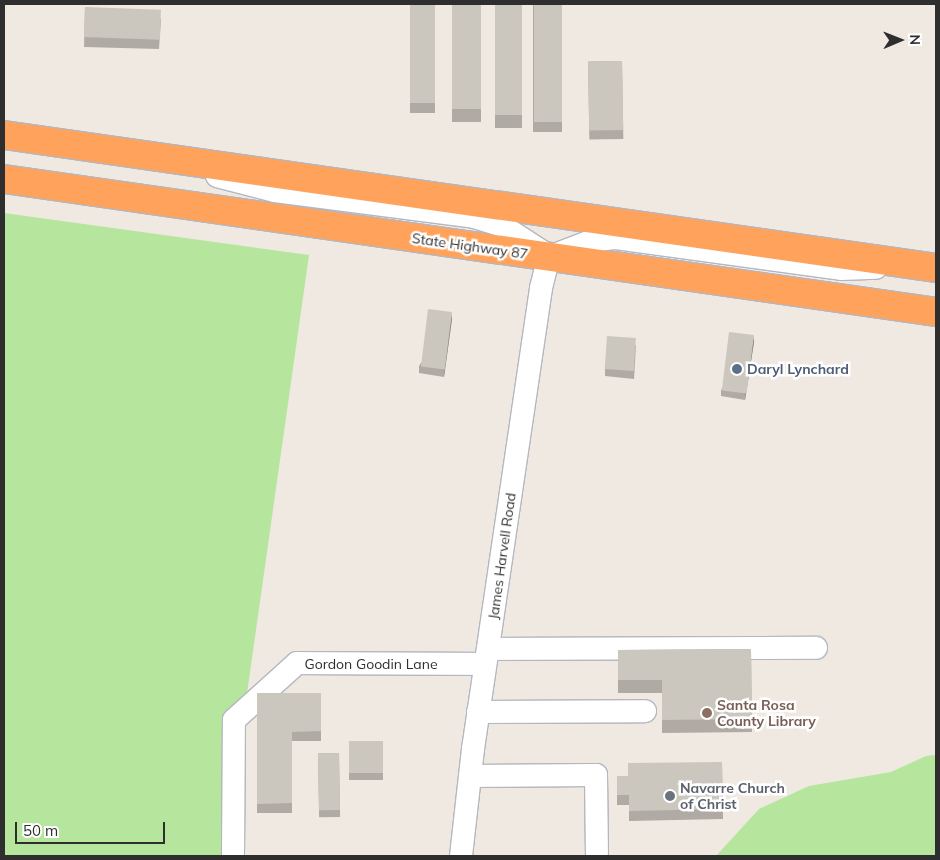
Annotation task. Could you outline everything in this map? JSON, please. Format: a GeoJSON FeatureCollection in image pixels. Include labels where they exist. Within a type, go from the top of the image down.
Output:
{"type":"FeatureCollection","features":[{"type":"Feature","properties":{"kind":"highway"},"geometry":{"type":"LineString","coordinates":[[4,135],[935,268]]}},
{"type":"Feature","properties":{"kind":"highway","name":"State Highway 87"},"geometry":{"type":"LineString","coordinates":[[4,179],[929,309]]}},
{"type":"Feature","properties":{"kind":"street"},"geometry":{"type":"LineString","coordinates":[[120,152],[275,191],[474,217],[501,225],[549,257],[591,241],[616,238],[841,269],[935,268]]}},
{"type":"Feature","properties":{"kind":"street","name":"James Harvell Road"},"geometry":{"type":"LineString","coordinates":[[461,856],[478,712],[541,288],[549,257]]}},
{"type":"Feature","properties":{"kind":"street","name":"Gordon Goodin Lane"},"geometry":{"type":"LineString","coordinates":[[233,856],[234,720],[297,663],[487,656],[816,648]]}},
{"type":"Feature","properties":{"kind":"street"},"geometry":{"type":"LineString","coordinates":[[478,712],[645,711]]}},
{"type":"Feature","properties":{"kind":"street"},"geometry":{"type":"LineString","coordinates":[[470,776],[596,775],[597,853]]}},
{"type":"Feature","properties":{"kind":"green space"},"geometry":{"type":"Polygon","coordinates":[[[4,213],[309,255],[224,856],[4,856],[4,213]]]}},
{"type":"Feature","properties":{"kind":"green space"},"geometry":{"type":"Polygon","coordinates":[[[936,755],[936,856],[716,856],[759,809],[809,786],[891,772],[926,756],[936,755]]]}},
{"type":"Feature","properties":{"kind":"building"},"geometry":{"type":"Polygon","coordinates":[[[410,4],[435,4],[435,103],[410,103],[410,4]]]}},
{"type":"Feature","properties":{"kind":"building"},"geometry":{"type":"Polygon","coordinates":[[[452,4],[481,4],[481,109],[452,109],[452,4]]]}},
{"type":"Feature","properties":{"kind":"building"},"geometry":{"type":"Polygon","coordinates":[[[495,4],[522,4],[522,115],[495,115],[495,4]]]}},
{"type":"Feature","properties":{"kind":"building"},"geometry":{"type":"Polygon","coordinates":[[[534,4],[562,4],[562,122],[534,122],[534,4]]]}},
{"type":"Feature","properties":{"kind":"building"},"geometry":{"type":"Polygon","coordinates":[[[85,7],[161,10],[160,40],[84,37],[85,7]]]}},
{"type":"Feature","properties":{"kind":"building"},"geometry":{"type":"Polygon","coordinates":[[[622,61],[623,130],[589,131],[588,62],[622,61]]]}},
{"type":"Feature","properties":{"kind":"building"},"geometry":{"type":"Polygon","coordinates":[[[428,309],[452,312],[445,369],[421,367],[428,309]]]}},
{"type":"Feature","properties":{"kind":"building","name":"Daryl Lynchard"},"geometry":{"type":"Polygon","coordinates":[[[729,332],[754,335],[747,394],[722,391],[729,332]]]}},
{"type":"Feature","properties":{"kind":"building"},"geometry":{"type":"Polygon","coordinates":[[[607,336],[636,338],[634,371],[605,369],[607,336]]]}},
{"type":"Feature","properties":{"kind":"building","name":"Santa Rosa County Library"},"geometry":{"type":"Polygon","coordinates":[[[751,649],[752,719],[662,720],[662,680],[618,680],[618,650],[751,649]]]}},
{"type":"Feature","properties":{"kind":"building"},"geometry":{"type":"Polygon","coordinates":[[[257,693],[321,693],[321,731],[292,732],[292,803],[257,804],[257,693]]]}},
{"type":"Feature","properties":{"kind":"building"},"geometry":{"type":"Polygon","coordinates":[[[349,741],[383,741],[383,773],[349,773],[349,741]]]}},
{"type":"Feature","properties":{"kind":"building"},"geometry":{"type":"Polygon","coordinates":[[[318,753],[339,753],[340,810],[319,810],[318,753]]]}},
{"type":"Feature","properties":{"kind":"building","name":"Navarre Church of Christ"},"geometry":{"type":"Polygon","coordinates":[[[722,762],[723,809],[629,811],[629,795],[617,795],[617,776],[628,776],[628,763],[722,762]]]}},
{"type":"Feature","properties":{"kind":"place","name":"Daryl Lynchard"},"geometry":{"type":"Point","coordinates":[737,369]}},
{"type":"Feature","properties":{"kind":"place","name":"Santa Rosa County Library"},"geometry":{"type":"Point","coordinates":[707,713]}},
{"type":"Feature","properties":{"kind":"place","name":"Navarre Church of Christ"},"geometry":{"type":"Point","coordinates":[670,796]}}]}
